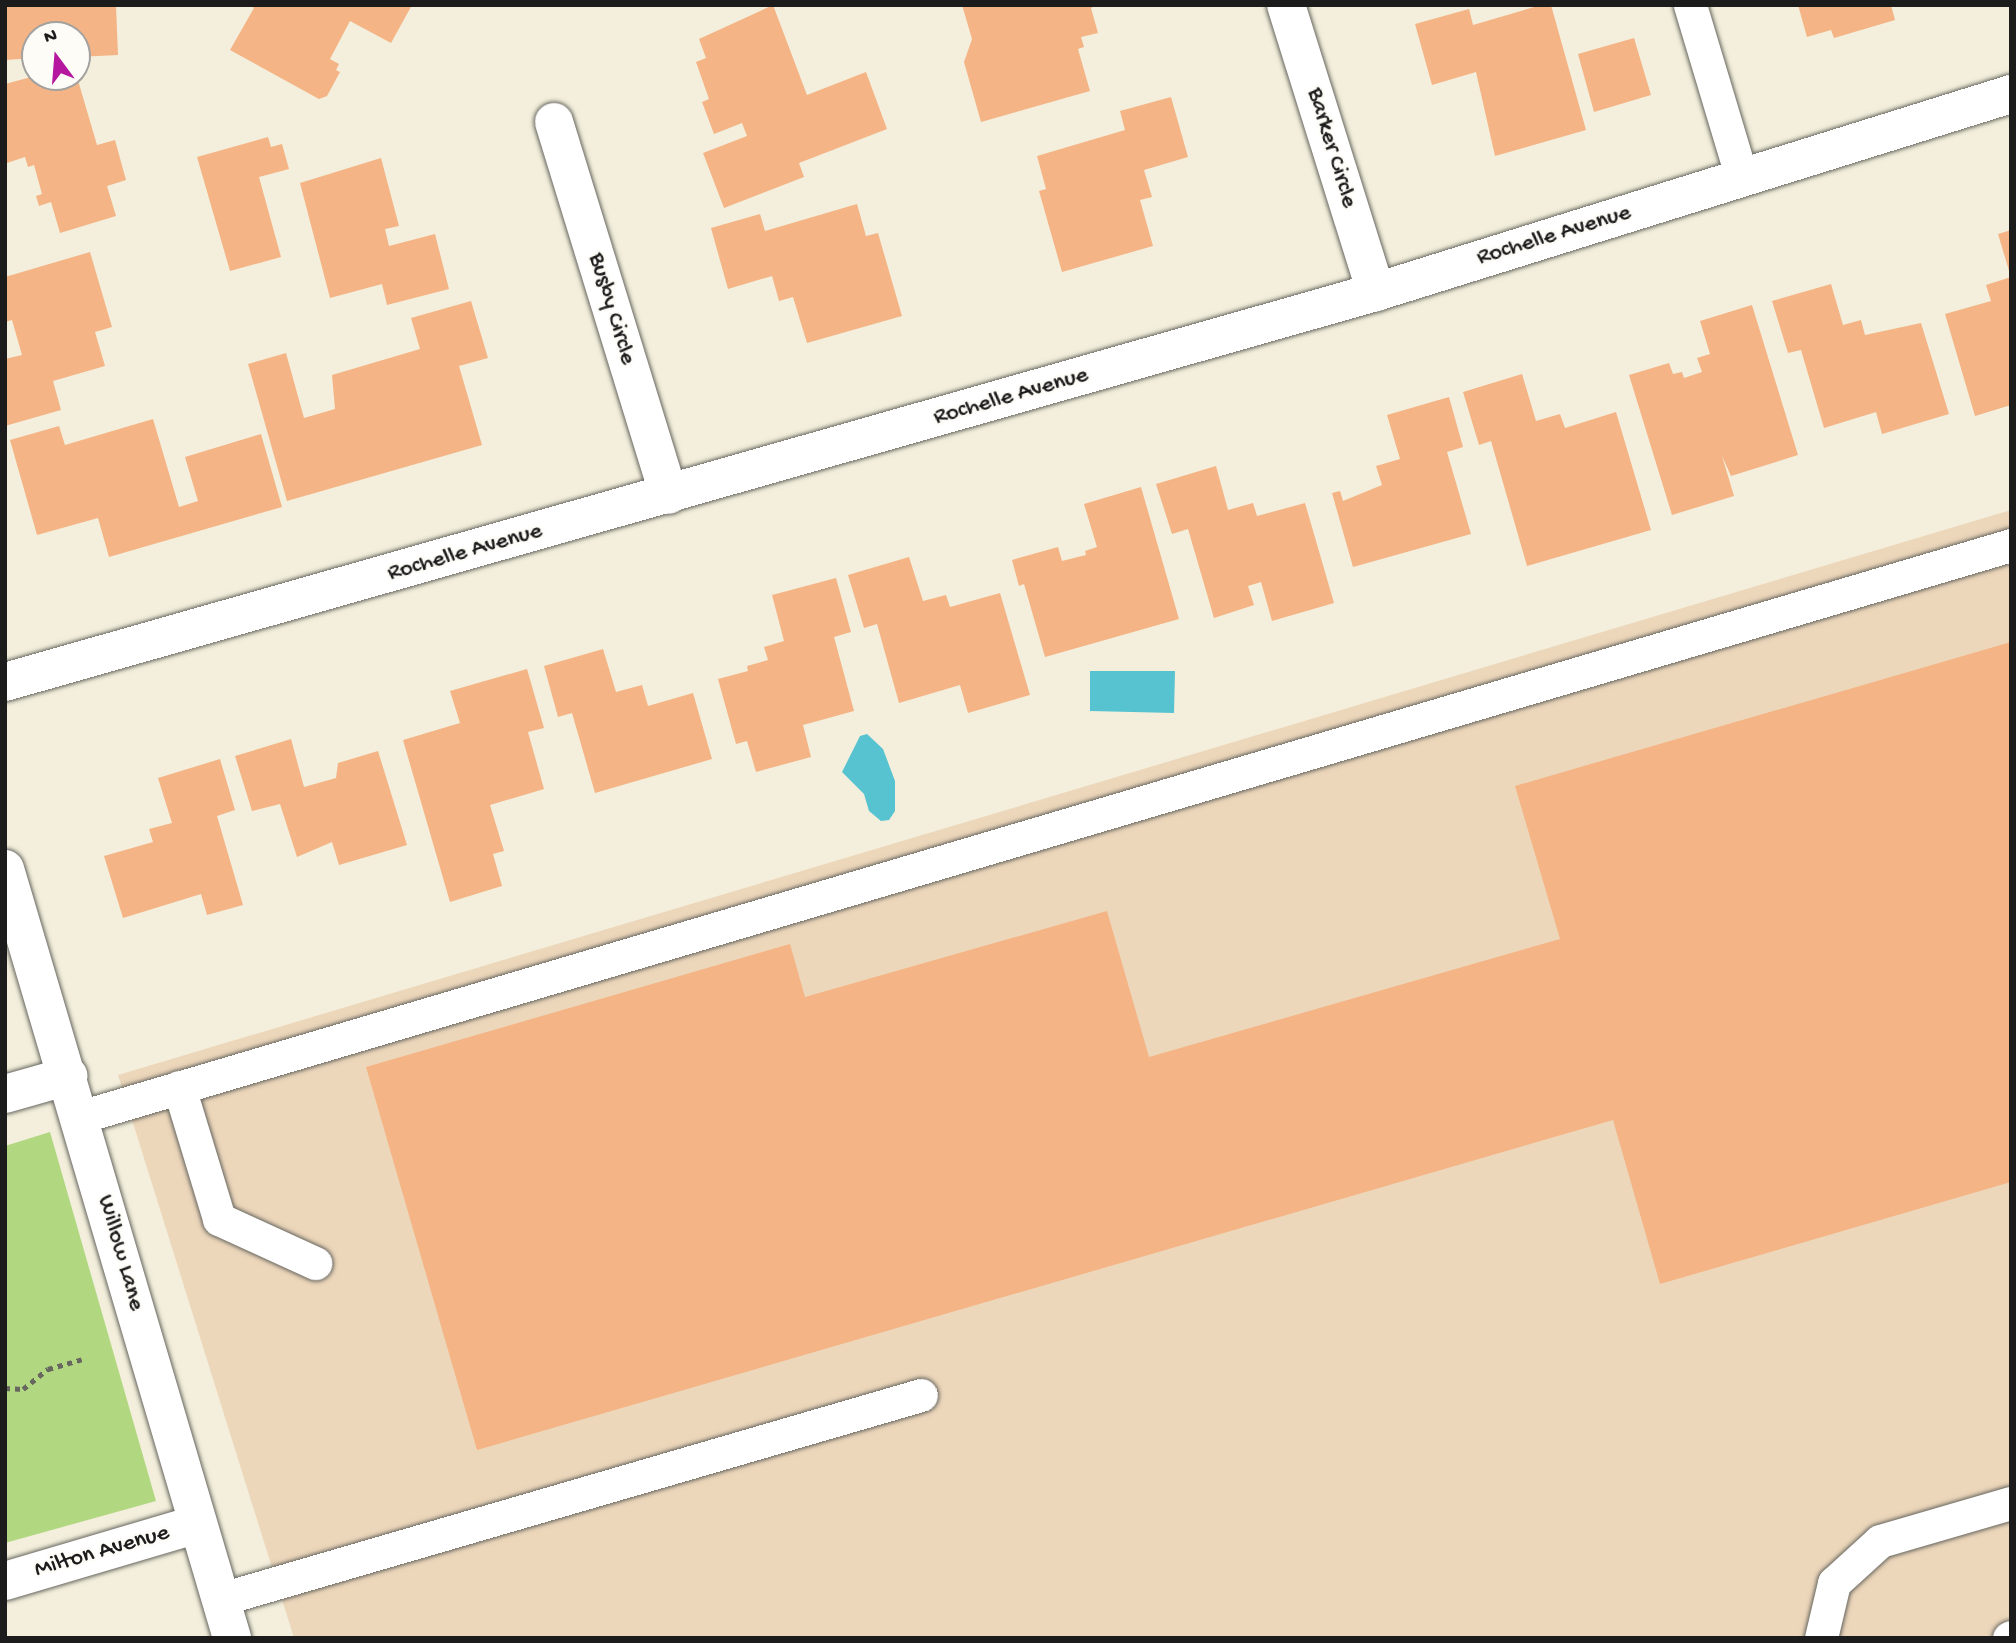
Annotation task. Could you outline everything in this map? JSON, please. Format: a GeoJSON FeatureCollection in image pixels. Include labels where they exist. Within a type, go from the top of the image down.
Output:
{"type":"FeatureCollection","features":[{"type":"Feature","properties":{"kind":"street","name":"Barker Circle"},"geometry":{"type":"LineString","coordinates":[[1286,5],[1376,292]]}},
{"type":"Feature","properties":{"kind":"street","name":"Rochelle Avenue"},"geometry":{"type":"LineString","coordinates":[[5,682],[1376,292],[2011,94]]}},
{"type":"Feature","properties":{"kind":"street","name":"Busby Circle"},"geometry":{"type":"LineString","coordinates":[[554,122],[669,495]]}},
{"type":"Feature","properties":{"kind":"street","name":"Willow Lane"},"geometry":{"type":"LineString","coordinates":[[5,869],[232,1638]]}},
{"type":"Feature","properties":{"kind":"street"},"geometry":{"type":"LineString","coordinates":[[5,1094],[68,1076]]}},
{"type":"Feature","properties":{"kind":"street","name":"Milton Avenue"},"geometry":{"type":"LineString","coordinates":[[5,1581],[198,1524]]}},
{"type":"Feature","properties":{"kind":"lane"},"geometry":{"type":"LineString","coordinates":[[1690,5],[1742,178]]}},
{"type":"Feature","properties":{"kind":"lane"},"geometry":{"type":"LineString","coordinates":[[80,1116],[2011,545]]}},
{"type":"Feature","properties":{"kind":"lane"},"geometry":{"type":"LineString","coordinates":[[179,1087],[219,1219],[315,1263]]}},
{"type":"Feature","properties":{"kind":"lane"},"geometry":{"type":"LineString","coordinates":[[220,1599],[921,1395]]}},
{"type":"Feature","properties":{"kind":"lane"},"geometry":{"type":"LineString","coordinates":[[1821,1638],[1834,1583],[1880,1541],[2011,1503]]}},
{"type":"Feature","properties":{"kind":"path"},"geometry":{"type":"LineString","coordinates":[[5,1388],[23,1389],[48,1369],[82,1359]]}},
{"type":"Feature","properties":{"kind":"shaded area"},"geometry":{"type":"Polygon","coordinates":[[[2011,510],[2011,1638],[294,1638],[118,1075],[2011,510]]]}},
{"type":"Feature","properties":{"kind":"green space"},"geometry":{"type":"Polygon","coordinates":[[[50,1132],[156,1501],[5,1543],[5,1146],[50,1132]]]}},
{"type":"Feature","properties":{"kind":"water"},"geometry":{"type":"Polygon","coordinates":[[[1090,671],[1175,671],[1174,713],[1090,711],[1090,671]]]}},
{"type":"Feature","properties":{"kind":"water"},"geometry":{"type":"Polygon","coordinates":[[[867,734],[883,749],[895,781],[895,811],[889,820],[881,821],[869,811],[864,794],[842,772],[860,736],[867,734]]]}},
{"type":"Feature","properties":{"kind":"building"},"geometry":{"type":"Polygon","coordinates":[[[5,5],[116,5],[118,55],[91,56],[91,21],[21,21],[21,59],[5,60],[5,5]]]}},
{"type":"Feature","properties":{"kind":"building"},"geometry":{"type":"Polygon","coordinates":[[[249,5],[412,5],[391,43],[350,21],[330,59],[339,64],[336,70],[340,72],[327,96],[319,99],[230,50],[254,8],[249,5]]]}},
{"type":"Feature","properties":{"kind":"building"},"geometry":{"type":"Polygon","coordinates":[[[773,5],[807,95],[866,72],[887,129],[799,163],[804,177],[724,208],[703,153],[747,136],[742,123],[714,134],[702,102],[709,99],[696,62],[706,58],[699,39],[773,5]]]}},
{"type":"Feature","properties":{"kind":"building"},"geometry":{"type":"Polygon","coordinates":[[[962,5],[1098,5],[1091,8],[1098,33],[1081,37],[1084,47],[1078,49],[1090,91],[981,122],[964,62],[972,39],[962,5]]]}},
{"type":"Feature","properties":{"kind":"building"},"geometry":{"type":"Polygon","coordinates":[[[1541,5],[1551,5],[1586,130],[1495,156],[1476,72],[1432,85],[1415,24],[1469,9],[1473,25],[1541,5]]]}},
{"type":"Feature","properties":{"kind":"building"},"geometry":{"type":"Polygon","coordinates":[[[1798,5],[1891,5],[1895,20],[1834,38],[1831,30],[1807,37],[1798,5]]]}},
{"type":"Feature","properties":{"kind":"building"},"geometry":{"type":"Polygon","coordinates":[[[1634,38],[1651,95],[1594,112],[1578,54],[1634,38]]]}},
{"type":"Feature","properties":{"kind":"building"},"geometry":{"type":"Polygon","coordinates":[[[21,80],[21,91],[81,91],[97,145],[115,140],[126,180],[107,186],[116,216],[60,233],[51,202],[39,206],[36,196],[42,194],[34,165],[28,167],[25,157],[7,163],[5,84],[21,80]]]}},
{"type":"Feature","properties":{"kind":"building"},"geometry":{"type":"Polygon","coordinates":[[[1171,97],[1188,157],[1144,170],[1152,197],[1140,200],[1153,246],[1062,272],[1039,191],[1046,189],[1037,156],[1125,130],[1120,111],[1171,97]]]}},
{"type":"Feature","properties":{"kind":"building"},"geometry":{"type":"Polygon","coordinates":[[[268,137],[271,147],[282,144],[289,169],[259,177],[281,257],[230,271],[197,157],[268,137]]]}},
{"type":"Feature","properties":{"kind":"building"},"geometry":{"type":"Polygon","coordinates":[[[381,158],[399,226],[385,229],[389,246],[435,234],[449,289],[387,305],[382,284],[330,298],[300,183],[381,158]]]}},
{"type":"Feature","properties":{"kind":"building"},"geometry":{"type":"Polygon","coordinates":[[[857,204],[866,236],[878,233],[902,316],[807,343],[793,297],[779,301],[772,276],[728,289],[711,228],[760,214],[765,231],[857,204]]]}},
{"type":"Feature","properties":{"kind":"building"},"geometry":{"type":"Polygon","coordinates":[[[2011,230],[2011,274],[2010,274],[1998,234],[2011,230]]]}},
{"type":"Feature","properties":{"kind":"building"},"geometry":{"type":"Polygon","coordinates":[[[90,252],[112,327],[95,332],[105,366],[53,381],[61,410],[5,426],[5,359],[22,355],[12,320],[5,322],[5,277],[90,252]]]}},
{"type":"Feature","properties":{"kind":"building"},"geometry":{"type":"Polygon","coordinates":[[[2011,277],[2011,405],[1975,416],[1945,314],[1991,301],[1986,285],[2011,277]]]}},
{"type":"Feature","properties":{"kind":"building"},"geometry":{"type":"Polygon","coordinates":[[[1831,284],[1843,325],[1861,320],[1865,335],[1921,323],[1949,414],[1882,434],[1876,412],[1824,428],[1801,350],[1788,353],[1772,301],[1831,284]]]}},
{"type":"Feature","properties":{"kind":"building"},"geometry":{"type":"Polygon","coordinates":[[[471,301],[488,358],[459,366],[482,445],[287,501],[248,364],[286,353],[304,418],[335,409],[332,375],[420,349],[411,318],[471,301]]]}},
{"type":"Feature","properties":{"kind":"building"},"geometry":{"type":"Polygon","coordinates":[[[1752,305],[1798,455],[1731,476],[1722,456],[1734,496],[1672,515],[1629,375],[1669,363],[1673,374],[1682,372],[1684,378],[1702,372],[1697,358],[1710,354],[1700,321],[1752,305]]]}},
{"type":"Feature","properties":{"kind":"building"},"geometry":{"type":"Polygon","coordinates":[[[1522,374],[1536,421],[1560,414],[1565,428],[1616,412],[1651,530],[1527,566],[1491,441],[1479,445],[1463,392],[1522,374]]]}},
{"type":"Feature","properties":{"kind":"building"},"geometry":{"type":"Polygon","coordinates":[[[1449,397],[1463,447],[1447,452],[1471,534],[1353,567],[1332,493],[1340,491],[1343,501],[1382,485],[1376,466],[1400,459],[1387,415],[1449,397]]]}},
{"type":"Feature","properties":{"kind":"building"},"geometry":{"type":"Polygon","coordinates":[[[153,419],[179,507],[198,501],[185,457],[261,434],[282,507],[109,557],[98,518],[37,535],[10,440],[59,426],[65,445],[153,419]]]}},
{"type":"Feature","properties":{"kind":"building"},"geometry":{"type":"Polygon","coordinates":[[[1216,466],[1228,510],[1253,503],[1257,516],[1305,503],[1334,603],[1272,621],[1261,582],[1248,586],[1254,605],[1214,618],[1188,529],[1172,534],[1156,484],[1216,466]]]}},
{"type":"Feature","properties":{"kind":"building"},"geometry":{"type":"Polygon","coordinates":[[[1141,487],[1179,619],[1045,657],[1024,584],[1019,586],[1012,560],[1058,547],[1062,561],[1086,555],[1085,551],[1097,547],[1084,504],[1141,487]]]}},
{"type":"Feature","properties":{"kind":"building"},"geometry":{"type":"Polygon","coordinates":[[[909,557],[923,601],[946,595],[950,607],[1000,593],[1030,695],[968,713],[960,685],[899,703],[877,624],[864,628],[848,575],[909,557]]]}},
{"type":"Feature","properties":{"kind":"building"},"geometry":{"type":"Polygon","coordinates":[[[836,578],[851,632],[834,637],[854,711],[803,725],[811,757],[756,772],[747,741],[736,744],[718,679],[748,671],[747,666],[768,660],[764,647],[784,641],[772,595],[836,578]]]}},
{"type":"Feature","properties":{"kind":"building"},"geometry":{"type":"Polygon","coordinates":[[[2011,642],[2011,1182],[1660,1284],[1613,1120],[477,1450],[366,1067],[790,944],[805,997],[1107,911],[1149,1057],[1560,939],[1515,786],[2011,642]]]}},
{"type":"Feature","properties":{"kind":"building"},"geometry":{"type":"Polygon","coordinates":[[[603,649],[616,692],[642,685],[648,706],[693,693],[712,759],[595,793],[572,713],[558,717],[544,666],[603,649]]]}},
{"type":"Feature","properties":{"kind":"building"},"geometry":{"type":"Polygon","coordinates":[[[527,669],[544,728],[528,732],[544,789],[490,805],[504,851],[493,854],[502,886],[450,902],[403,740],[460,723],[450,691],[527,669]]]}},
{"type":"Feature","properties":{"kind":"building"},"geometry":{"type":"Polygon","coordinates":[[[291,739],[304,787],[336,778],[338,763],[378,751],[407,845],[339,865],[332,842],[297,857],[280,804],[252,811],[235,756],[291,739]]]}},
{"type":"Feature","properties":{"kind":"building"},"geometry":{"type":"Polygon","coordinates":[[[220,759],[235,810],[217,816],[243,905],[207,915],[201,894],[123,918],[104,856],[153,842],[149,829],[172,823],[158,778],[220,759]]]}}]}
